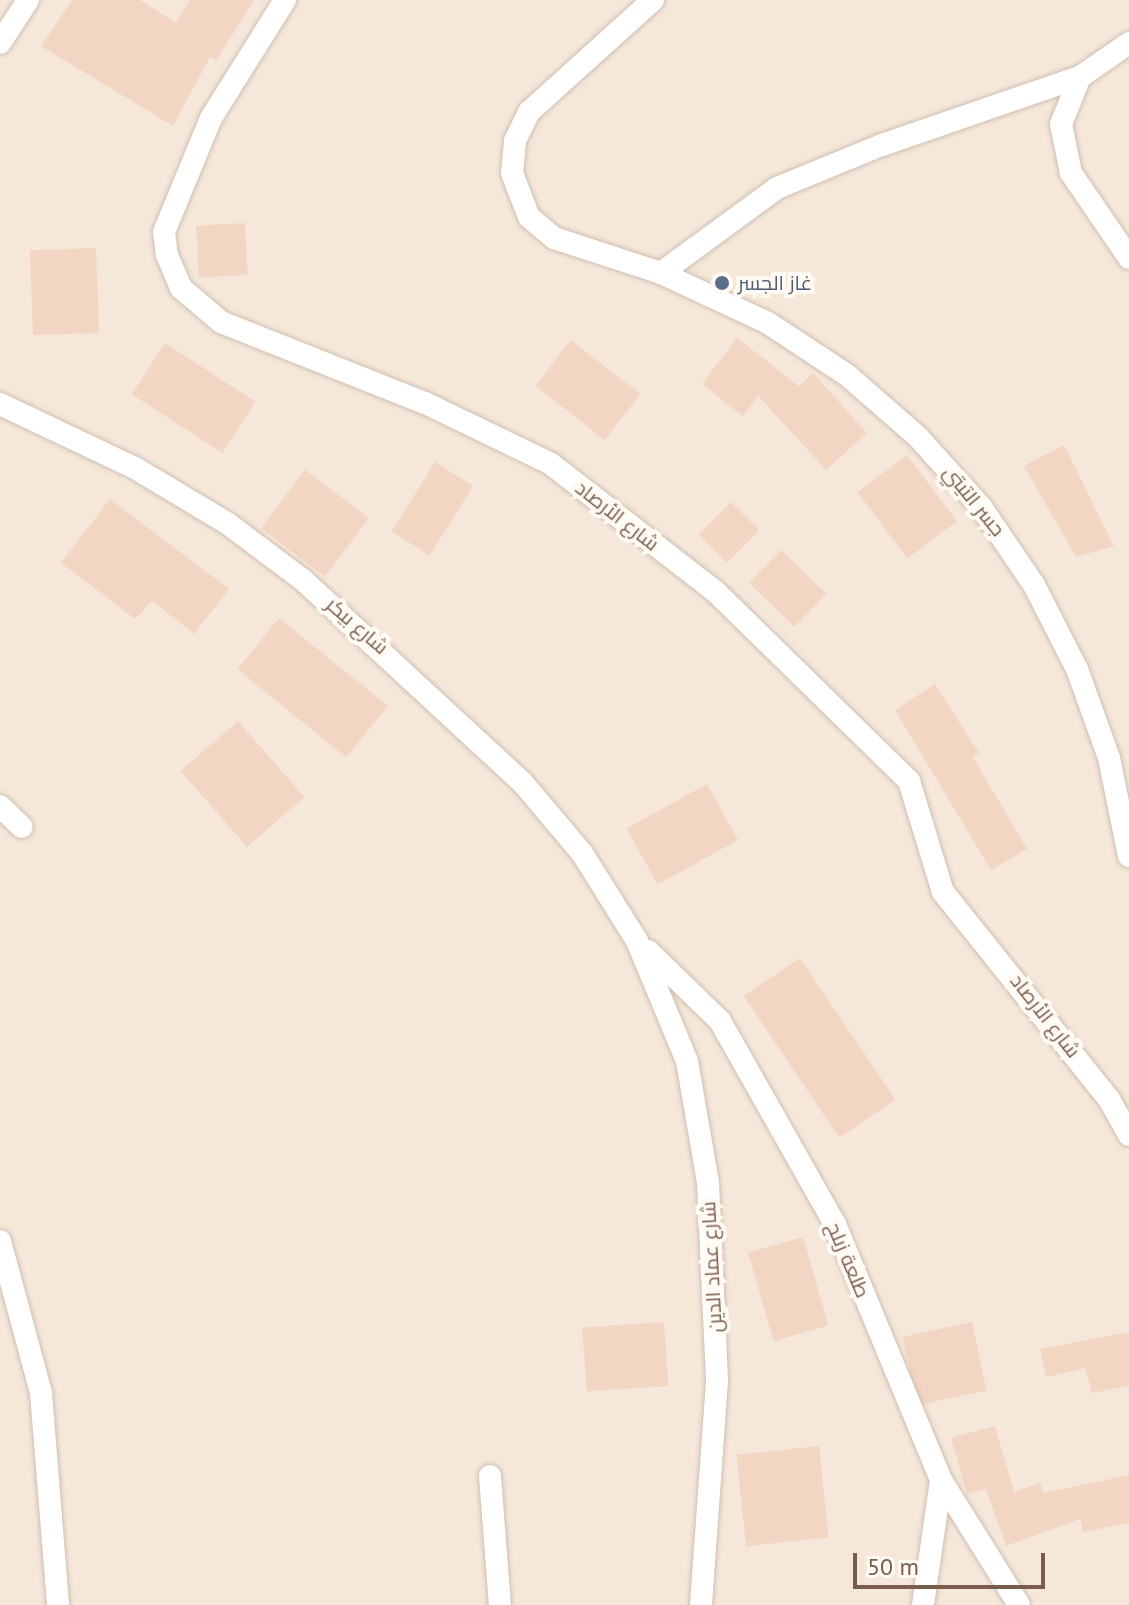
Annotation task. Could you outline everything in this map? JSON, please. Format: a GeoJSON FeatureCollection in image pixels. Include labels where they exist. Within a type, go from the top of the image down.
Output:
{"type":"FeatureCollection","features":[{"type":"Feature","properties":{"kind":"street"},"geometry":{"type":"LineString","coordinates":[[0,43],[28,0]]}},
{"type":"Feature","properties":{"kind":"street","name":"شارع الأرصاد"},"geometry":{"type":"LineString","coordinates":[[285,0],[211,118],[164,232],[167,255],[181,288],[221,322],[425,403],[551,464],[715,591],[909,781],[943,892],[1100,1087],[1129,1135]]}},
{"type":"Feature","properties":{"kind":"street","name":"جسر التيتي"},"geometry":{"type":"LineString","coordinates":[[653,0],[529,112],[515,141],[512,173],[525,211],[554,238],[660,272],[768,323],[847,375],[918,437],[981,507],[1034,585],[1077,669],[1109,758],[1129,856]]}},
{"type":"Feature","properties":{"kind":"street"},"geometry":{"type":"LineString","coordinates":[[660,272],[777,188],[882,145],[1080,77],[1129,43]]}},
{"type":"Feature","properties":{"kind":"street"},"geometry":{"type":"LineString","coordinates":[[1080,77],[1061,124],[1065,157],[1129,258]]}},
{"type":"Feature","properties":{"kind":"street","name":"شارع بيكر"},"geometry":{"type":"LineString","coordinates":[[0,404],[135,468],[227,523],[303,580],[522,782],[582,853],[637,941]]}},
{"type":"Feature","properties":{"kind":"street"},"geometry":{"type":"LineString","coordinates":[[0,806],[22,827]]}},
{"type":"Feature","properties":{"kind":"street","name":"طلعة زبلح"},"geometry":{"type":"LineString","coordinates":[[637,941],[720,1021],[819,1197],[941,1480],[1019,1605]]}},
{"type":"Feature","properties":{"kind":"street","name":"شارع عماد الدين"},"geometry":{"type":"LineString","coordinates":[[637,941],[687,1061],[708,1182],[717,1381],[701,1605]]}},
{"type":"Feature","properties":{"kind":"street"},"geometry":{"type":"LineString","coordinates":[[0,1241],[41,1393],[58,1605]]}},
{"type":"Feature","properties":{"kind":"street"},"geometry":{"type":"LineString","coordinates":[[490,1476],[500,1605]]}},
{"type":"Feature","properties":{"kind":"street"},"geometry":{"type":"LineString","coordinates":[[923,1605],[941,1480]]}},
{"type":"Feature","properties":{"kind":"shaded area"},"geometry":{"type":"Polygon","coordinates":[[[0,0],[1129,0],[1129,1605],[0,1605],[0,0]]]}},
{"type":"Feature","properties":{"kind":"building"},"geometry":{"type":"Polygon","coordinates":[[[72,0],[140,0],[176,23],[190,0],[254,0],[216,61],[210,57],[173,126],[41,46],[72,0]]]}},
{"type":"Feature","properties":{"kind":"building"},"geometry":{"type":"Polygon","coordinates":[[[245,223],[248,275],[199,277],[196,226],[245,223]]]}},
{"type":"Feature","properties":{"kind":"building"},"geometry":{"type":"Polygon","coordinates":[[[96,248],[99,333],[33,335],[30,250],[96,248]]]}},
{"type":"Feature","properties":{"kind":"building"},"geometry":{"type":"Polygon","coordinates":[[[737,338],[799,386],[813,373],[867,433],[826,470],[758,396],[743,416],[702,384],[737,338]]]}},
{"type":"Feature","properties":{"kind":"building"},"geometry":{"type":"Polygon","coordinates":[[[571,340],[640,394],[605,440],[535,386],[571,340]]]}},
{"type":"Feature","properties":{"kind":"building"},"geometry":{"type":"Polygon","coordinates":[[[165,343],[256,402],[222,453],[132,394],[165,343]]]}},
{"type":"Feature","properties":{"kind":"building"},"geometry":{"type":"Polygon","coordinates":[[[1064,445],[1114,546],[1076,557],[1024,466],[1064,445]]]}},
{"type":"Feature","properties":{"kind":"building"},"geometry":{"type":"Polygon","coordinates":[[[907,455],[957,521],[907,559],[857,492],[907,455]]]}},
{"type":"Feature","properties":{"kind":"building"},"geometry":{"type":"Polygon","coordinates":[[[435,462],[473,486],[430,555],[392,532],[435,462]]]}},
{"type":"Feature","properties":{"kind":"building"},"geometry":{"type":"Polygon","coordinates":[[[305,470],[369,518],[325,576],[261,528],[305,470]]]}},
{"type":"Feature","properties":{"kind":"building"},"geometry":{"type":"Polygon","coordinates":[[[110,499],[229,589],[194,634],[152,601],[135,619],[61,563],[110,499]]]}},
{"type":"Feature","properties":{"kind":"building"},"geometry":{"type":"Polygon","coordinates":[[[731,502],[759,530],[727,563],[698,535],[731,502]]]}},
{"type":"Feature","properties":{"kind":"building"},"geometry":{"type":"Polygon","coordinates":[[[781,550],[826,594],[794,627],[749,583],[781,550]]]}},
{"type":"Feature","properties":{"kind":"building"},"geometry":{"type":"Polygon","coordinates":[[[279,618],[388,706],[346,757],[237,669],[279,618]]]}},
{"type":"Feature","properties":{"kind":"building"},"geometry":{"type":"Polygon","coordinates":[[[935,684],[979,753],[973,757],[1027,849],[991,870],[895,710],[935,684]]]}},
{"type":"Feature","properties":{"kind":"building"},"geometry":{"type":"Polygon","coordinates":[[[238,721],[304,797],[247,847],[181,771],[238,721]]]}},
{"type":"Feature","properties":{"kind":"building"},"geometry":{"type":"Polygon","coordinates":[[[707,784],[738,840],[658,885],[627,829],[707,784]]]}},
{"type":"Feature","properties":{"kind":"building"},"geometry":{"type":"Polygon","coordinates":[[[800,958],[896,1100],[839,1138],[744,996],[800,958]]]}},
{"type":"Feature","properties":{"kind":"building"},"geometry":{"type":"Polygon","coordinates":[[[803,1237],[828,1325],[774,1341],[748,1253],[803,1237]]]}},
{"type":"Feature","properties":{"kind":"building"},"geometry":{"type":"Polygon","coordinates":[[[664,1322],[668,1386],[587,1392],[582,1328],[664,1322]]]}},
{"type":"Feature","properties":{"kind":"building"},"geometry":{"type":"Polygon","coordinates":[[[972,1322],[987,1390],[917,1405],[903,1337],[972,1322]]]}},
{"type":"Feature","properties":{"kind":"building"},"geometry":{"type":"Polygon","coordinates":[[[1129,1332],[1129,1386],[1092,1393],[1085,1368],[1046,1377],[1040,1349],[1129,1332]]]}},
{"type":"Feature","properties":{"kind":"building"},"geometry":{"type":"Polygon","coordinates":[[[995,1426],[1014,1492],[1040,1483],[1044,1493],[1129,1475],[1129,1523],[1083,1532],[1080,1519],[1006,1546],[986,1489],[967,1494],[951,1438],[995,1426]]]}},
{"type":"Feature","properties":{"kind":"building"},"geometry":{"type":"Polygon","coordinates":[[[819,1446],[829,1537],[746,1546],[736,1455],[819,1446]]]}},
{"type":"Feature","properties":{"kind":"place","name":"غاز الجسر"},"geometry":{"type":"Point","coordinates":[722,283]}}]}
